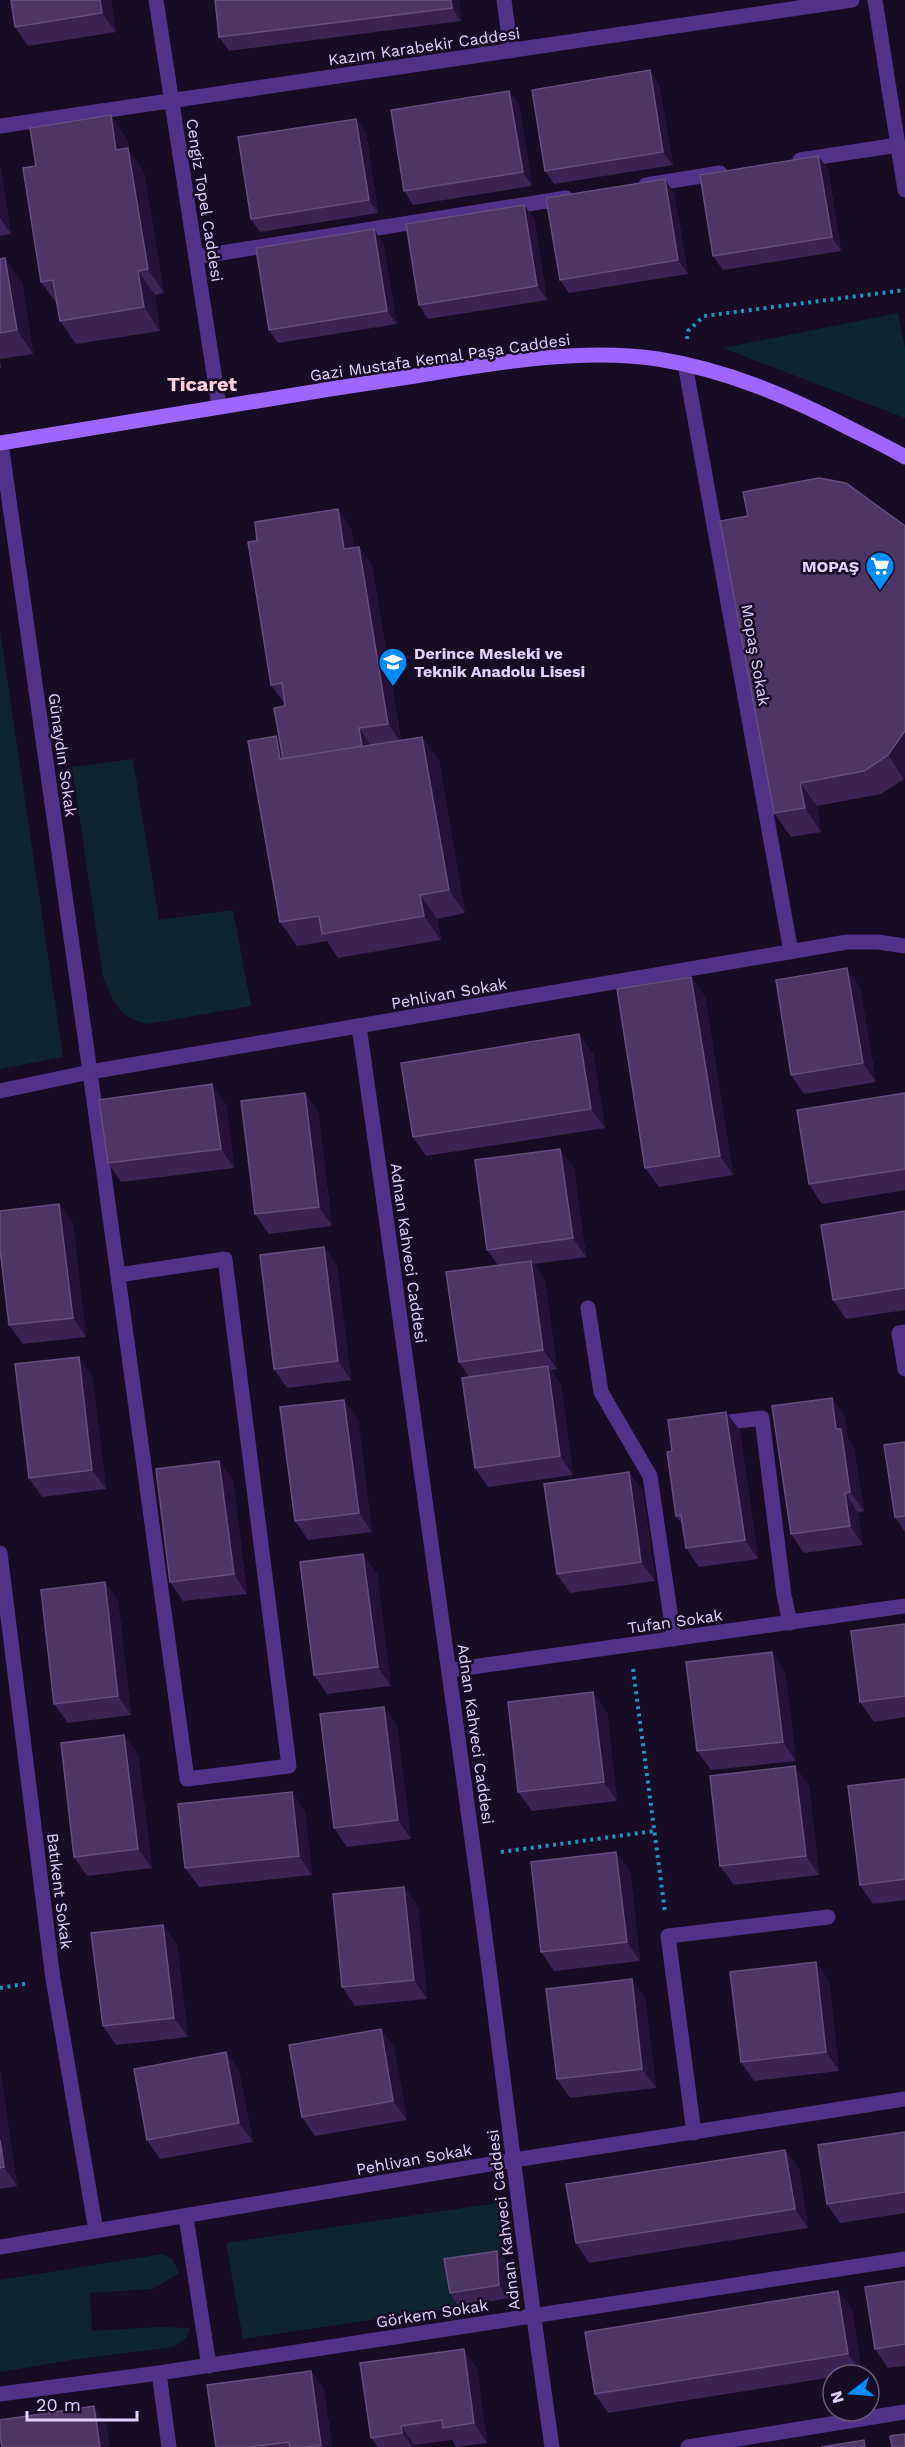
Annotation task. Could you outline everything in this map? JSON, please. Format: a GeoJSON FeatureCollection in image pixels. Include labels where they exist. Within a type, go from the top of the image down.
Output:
{"type":"FeatureCollection","features":[{"type":"Feature","properties":{"kind":"street","name":"Cengiz Topel Caddesi"},"geometry":{"type":"LineString","coordinates":[[156,0],[219,406]]}},
{"type":"Feature","properties":{"kind":"street"},"geometry":{"type":"LineString","coordinates":[[504,0],[511,51]]}},
{"type":"Feature","properties":{"kind":"street","name":"Kazım Karabekir Caddesi"},"geometry":{"type":"LineString","coordinates":[[0,126],[852,0]]}},
{"type":"Feature","properties":{"kind":"street"},"geometry":{"type":"LineString","coordinates":[[875,0],[905,190]]}},
{"type":"Feature","properties":{"kind":"street"},"geometry":{"type":"LineString","coordinates":[[784,163],[898,145]]}},
{"type":"Feature","properties":{"kind":"street"},"geometry":{"type":"LineString","coordinates":[[631,188],[737,171]]}},
{"type":"Feature","properties":{"kind":"street"},"geometry":{"type":"LineString","coordinates":[[196,257],[584,195]]}},
{"type":"Feature","properties":{"kind":"street","name":"Gazi Mustafa Kemal Paşa Caddesi"},"geometry":{"type":"LineString","coordinates":[[0,443],[219,406],[474,367],[550,358],[602,355],[656,359],[685,364],[753,383],[816,411],[904,455]]}},
{"type":"Feature","properties":{"kind":"street","name":"Mopaş Sokak"},"geometry":{"type":"LineString","coordinates":[[685,364],[791,952]]}},
{"type":"Feature","properties":{"kind":"street","name":"Günaydın Sokak"},"geometry":{"type":"LineString","coordinates":[[0,443],[90,1072],[187,1779],[289,1766],[225,1259],[118,1275]]}},
{"type":"Feature","properties":{"kind":"street","name":"Pehlivan Sokak"},"geometry":{"type":"LineString","coordinates":[[0,1091],[90,1072],[847,942],[878,942],[905,946]]}},
{"type":"Feature","properties":{"kind":"street","name":"Adnan Kahveci Caddesi"},"geometry":{"type":"LineString","coordinates":[[359,1026],[450,1670],[532,2315],[552,2447]]}},
{"type":"Feature","properties":{"kind":"street"},"geometry":{"type":"LineString","coordinates":[[588,1308],[601,1392],[650,1476],[674,1639]]}},
{"type":"Feature","properties":{"kind":"street"},"geometry":{"type":"LineString","coordinates":[[905,1332],[899,1333],[905,1369]]}},
{"type":"Feature","properties":{"kind":"street"},"geometry":{"type":"LineString","coordinates":[[704,1425],[767,1417],[784,1595],[790,1623]]}},
{"type":"Feature","properties":{"kind":"street","name":"Batıkent Sokak"},"geometry":{"type":"LineString","coordinates":[[0,1553],[53,1979],[96,2231]]}},
{"type":"Feature","properties":{"kind":"street","name":"Tufan Sokak"},"geometry":{"type":"LineString","coordinates":[[450,1670],[905,1606]]}},
{"type":"Feature","properties":{"kind":"street"},"geometry":{"type":"LineString","coordinates":[[694,2133],[668,1936],[828,1917]]}},
{"type":"Feature","properties":{"kind":"street","name":"Pehlivan Sokak"},"geometry":{"type":"LineString","coordinates":[[0,2247],[514,2160],[905,2099]]}},
{"type":"Feature","properties":{"kind":"street"},"geometry":{"type":"LineString","coordinates":[[186,2217],[209,2366]]}},
{"type":"Feature","properties":{"kind":"street","name":"Görkem Sokak"},"geometry":{"type":"LineString","coordinates":[[0,2394],[209,2366],[905,2259]]}},
{"type":"Feature","properties":{"kind":"street"},"geometry":{"type":"LineString","coordinates":[[159,2373],[169,2447]]}},
{"type":"Feature","properties":{"kind":"street"},"geometry":{"type":"LineString","coordinates":[[688,2447],[905,2412]]}},
{"type":"Feature","properties":{"kind":"path"},"geometry":{"type":"LineString","coordinates":[[685,364],[688,331],[704,316],[905,290]]}},
{"type":"Feature","properties":{"kind":"path"},"geometry":{"type":"LineString","coordinates":[[630,1646],[668,1936]]}},
{"type":"Feature","properties":{"kind":"path"},"geometry":{"type":"LineString","coordinates":[[475,1855],[655,1832]]}},
{"type":"Feature","properties":{"kind":"shaded area"},"geometry":{"type":"Polygon","coordinates":[[[898,313],[905,347],[905,418],[723,348],[898,313]]]}},
{"type":"Feature","properties":{"kind":"shaded area"},"geometry":{"type":"Polygon","coordinates":[[[0,630],[63,1057],[0,1069],[0,630]]]}},
{"type":"Feature","properties":{"kind":"shaded area"},"geometry":{"type":"Polygon","coordinates":[[[133,759],[159,920],[233,910],[251,1006],[148,1024],[123,1013],[110,994],[103,977],[72,767],[133,759]]]}},
{"type":"Feature","properties":{"kind":"shaded area"},"geometry":{"type":"Polygon","coordinates":[[[497,2203],[506,2265],[454,2273],[459,2307],[243,2339],[226,2243],[497,2203]]]}},
{"type":"Feature","properties":{"kind":"shaded area"},"geometry":{"type":"Polygon","coordinates":[[[163,2254],[173,2260],[179,2273],[153,2289],[90,2293],[92,2331],[158,2327],[190,2328],[187,2338],[174,2347],[77,2359],[0,2372],[0,2280],[163,2254]]]}},
{"type":"Feature","properties":{"kind":"building"},"geometry":{"type":"Polygon","coordinates":[[[11,0],[100,0],[102,13],[15,27],[11,0]]]}},
{"type":"Feature","properties":{"kind":"building"},"geometry":{"type":"Polygon","coordinates":[[[215,0],[451,0],[452,8],[219,37],[215,0]]]}},
{"type":"Feature","properties":{"kind":"building"},"geometry":{"type":"Polygon","coordinates":[[[650,70],[663,152],[545,171],[532,90],[650,70]]]}},
{"type":"Feature","properties":{"kind":"building"},"geometry":{"type":"Polygon","coordinates":[[[509,91],[523,172],[404,191],[391,110],[509,91]]]}},
{"type":"Feature","properties":{"kind":"building"},"geometry":{"type":"Polygon","coordinates":[[[111,115],[116,150],[128,148],[148,269],[138,271],[144,307],[60,321],[53,280],[41,282],[23,168],[36,166],[30,128],[111,115]]]}},
{"type":"Feature","properties":{"kind":"building"},"geometry":{"type":"Polygon","coordinates":[[[356,119],[369,200],[251,219],[238,137],[356,119]]]}},
{"type":"Feature","properties":{"kind":"building"},"geometry":{"type":"Polygon","coordinates":[[[818,156],[832,237],[713,256],[700,175],[818,156]]]}},
{"type":"Feature","properties":{"kind":"building"},"geometry":{"type":"Polygon","coordinates":[[[665,179],[678,260],[560,280],[546,198],[665,179]]]}},
{"type":"Feature","properties":{"kind":"building"},"geometry":{"type":"Polygon","coordinates":[[[524,205],[537,286],[419,305],[406,224],[524,205]]]}},
{"type":"Feature","properties":{"kind":"building"},"geometry":{"type":"Polygon","coordinates":[[[374,229],[387,311],[269,330],[256,248],[374,229]]]}},
{"type":"Feature","properties":{"kind":"building"},"geometry":{"type":"Polygon","coordinates":[[[5,258],[17,330],[0,333],[0,259],[5,258]]]}},
{"type":"Feature","properties":{"kind":"building"},"geometry":{"type":"Polygon","coordinates":[[[819,478],[846,483],[905,526],[905,731],[888,755],[864,771],[800,783],[805,808],[774,813],[720,521],[748,516],[743,492],[819,478]]]}},
{"type":"Feature","properties":{"kind":"building"},"geometry":{"type":"Polygon","coordinates":[[[338,509],[344,549],[359,547],[388,724],[359,728],[362,746],[283,759],[274,708],[285,706],[282,683],[271,685],[248,542],[257,541],[255,522],[338,509]]]}},
{"type":"Feature","properties":{"kind":"building"},"geometry":{"type":"Polygon","coordinates":[[[276,736],[280,759],[422,737],[449,890],[420,895],[424,916],[322,934],[319,916],[280,922],[248,741],[276,736]]]}},
{"type":"Feature","properties":{"kind":"building"},"geometry":{"type":"Polygon","coordinates":[[[847,968],[863,1063],[791,1075],[776,980],[847,968]]]}},
{"type":"Feature","properties":{"kind":"building"},"geometry":{"type":"Polygon","coordinates":[[[691,977],[720,1156],[645,1168],[617,989],[691,977]]]}},
{"type":"Feature","properties":{"kind":"building"},"geometry":{"type":"Polygon","coordinates":[[[579,1034],[591,1109],[413,1137],[401,1063],[579,1034]]]}},
{"type":"Feature","properties":{"kind":"building"},"geometry":{"type":"Polygon","coordinates":[[[212,1084],[221,1149],[108,1163],[99,1100],[212,1084]]]}},
{"type":"Feature","properties":{"kind":"building"},"geometry":{"type":"Polygon","coordinates":[[[305,1093],[319,1207],[255,1214],[241,1101],[305,1093]]]}},
{"type":"Feature","properties":{"kind":"building"},"geometry":{"type":"Polygon","coordinates":[[[905,1093],[905,1169],[809,1184],[797,1110],[905,1093]]]}},
{"type":"Feature","properties":{"kind":"building"},"geometry":{"type":"Polygon","coordinates":[[[560,1149],[573,1238],[487,1250],[475,1160],[560,1149]]]}},
{"type":"Feature","properties":{"kind":"building"},"geometry":{"type":"Polygon","coordinates":[[[59,1204],[73,1318],[9,1325],[0,1249],[0,1211],[59,1204]]]}},
{"type":"Feature","properties":{"kind":"building"},"geometry":{"type":"Polygon","coordinates":[[[905,1211],[905,1288],[833,1300],[821,1225],[905,1211]]]}},
{"type":"Feature","properties":{"kind":"building"},"geometry":{"type":"Polygon","coordinates":[[[324,1247],[338,1361],[274,1369],[260,1255],[324,1247]]]}},
{"type":"Feature","properties":{"kind":"building"},"geometry":{"type":"Polygon","coordinates":[[[531,1261],[543,1350],[459,1362],[446,1272],[531,1261]]]}},
{"type":"Feature","properties":{"kind":"building"},"geometry":{"type":"Polygon","coordinates":[[[79,1357],[92,1470],[29,1478],[15,1364],[79,1357]]]}},
{"type":"Feature","properties":{"kind":"building"},"geometry":{"type":"Polygon","coordinates":[[[548,1366],[560,1456],[475,1468],[462,1378],[548,1366]]]}},
{"type":"Feature","properties":{"kind":"building"},"geometry":{"type":"Polygon","coordinates":[[[832,1398],[836,1429],[841,1429],[850,1492],[845,1493],[850,1526],[791,1534],[772,1406],[832,1398]]]}},
{"type":"Feature","properties":{"kind":"building"},"geometry":{"type":"Polygon","coordinates":[[[344,1400],[359,1513],[295,1521],[280,1407],[344,1400]]]}},
{"type":"Feature","properties":{"kind":"building"},"geometry":{"type":"Polygon","coordinates":[[[726,1412],[745,1540],[686,1548],[681,1515],[676,1516],[667,1452],[672,1451],[668,1420],[726,1412]]]}},
{"type":"Feature","properties":{"kind":"building"},"geometry":{"type":"Polygon","coordinates":[[[905,1442],[905,1516],[895,1517],[884,1445],[905,1442]]]}},
{"type":"Feature","properties":{"kind":"building"},"geometry":{"type":"Polygon","coordinates":[[[219,1461],[234,1574],[170,1582],[156,1469],[219,1461]]]}},
{"type":"Feature","properties":{"kind":"building"},"geometry":{"type":"Polygon","coordinates":[[[629,1472],[641,1562],[557,1574],[544,1484],[629,1472]]]}},
{"type":"Feature","properties":{"kind":"building"},"geometry":{"type":"Polygon","coordinates":[[[363,1554],[378,1667],[314,1675],[300,1562],[363,1554]]]}},
{"type":"Feature","properties":{"kind":"building"},"geometry":{"type":"Polygon","coordinates":[[[105,1582],[118,1696],[54,1704],[41,1590],[105,1582]]]}},
{"type":"Feature","properties":{"kind":"building"},"geometry":{"type":"Polygon","coordinates":[[[905,1624],[905,1696],[860,1702],[851,1631],[905,1624]]]}},
{"type":"Feature","properties":{"kind":"building"},"geometry":{"type":"Polygon","coordinates":[[[772,1652],[783,1742],[697,1751],[686,1662],[772,1652]]]}},
{"type":"Feature","properties":{"kind":"building"},"geometry":{"type":"Polygon","coordinates":[[[593,1692],[604,1782],[518,1792],[508,1702],[593,1692]]]}},
{"type":"Feature","properties":{"kind":"building"},"geometry":{"type":"Polygon","coordinates":[[[384,1707],[398,1820],[334,1828],[320,1714],[384,1707]]]}},
{"type":"Feature","properties":{"kind":"building"},"geometry":{"type":"Polygon","coordinates":[[[124,1735],[138,1849],[74,1857],[61,1743],[124,1735]]]}},
{"type":"Feature","properties":{"kind":"building"},"geometry":{"type":"Polygon","coordinates":[[[795,1766],[806,1856],[720,1866],[710,1776],[795,1766]]]}},
{"type":"Feature","properties":{"kind":"building"},"geometry":{"type":"Polygon","coordinates":[[[905,1779],[905,1879],[860,1885],[848,1786],[905,1779]]]}},
{"type":"Feature","properties":{"kind":"building"},"geometry":{"type":"Polygon","coordinates":[[[292,1792],[299,1856],[185,1868],[178,1804],[292,1792]]]}},
{"type":"Feature","properties":{"kind":"building"},"geometry":{"type":"Polygon","coordinates":[[[616,1852],[627,1942],[541,1952],[531,1862],[616,1852]]]}},
{"type":"Feature","properties":{"kind":"building"},"geometry":{"type":"Polygon","coordinates":[[[404,1887],[414,1980],[342,1987],[333,1894],[404,1887]]]}},
{"type":"Feature","properties":{"kind":"building"},"geometry":{"type":"Polygon","coordinates":[[[163,1925],[174,2018],[103,2026],[91,1933],[163,1925]]]}},
{"type":"Feature","properties":{"kind":"building"},"geometry":{"type":"Polygon","coordinates":[[[816,1962],[826,2052],[741,2062],[730,1972],[816,1962]]]}},
{"type":"Feature","properties":{"kind":"building"},"geometry":{"type":"Polygon","coordinates":[[[632,1979],[642,2069],[557,2079],[546,1989],[632,1979]]]}},
{"type":"Feature","properties":{"kind":"building"},"geometry":{"type":"Polygon","coordinates":[[[381,2029],[393,2101],[302,2117],[289,2045],[381,2029]]]}},
{"type":"Feature","properties":{"kind":"building"},"geometry":{"type":"Polygon","coordinates":[[[226,2052],[239,2123],[147,2140],[134,2069],[226,2052]]]}},
{"type":"Feature","properties":{"kind":"building"},"geometry":{"type":"Polygon","coordinates":[[[905,2132],[905,2192],[827,2204],[818,2145],[905,2132]]]}},
{"type":"Feature","properties":{"kind":"building"},"geometry":{"type":"Polygon","coordinates":[[[0,2140],[4,2167],[0,2168],[0,2140]]]}},
{"type":"Feature","properties":{"kind":"building"},"geometry":{"type":"Polygon","coordinates":[[[785,2150],[795,2209],[576,2243],[566,2184],[785,2150]]]}},
{"type":"Feature","properties":{"kind":"building"},"geometry":{"type":"Polygon","coordinates":[[[497,2251],[499,2285],[450,2293],[444,2259],[497,2251]]]}},
{"type":"Feature","properties":{"kind":"building"},"geometry":{"type":"Polygon","coordinates":[[[905,2281],[905,2344],[875,2349],[865,2287],[905,2281]]]}},
{"type":"Feature","properties":{"kind":"building"},"geometry":{"type":"Polygon","coordinates":[[[838,2291],[848,2354],[595,2394],[585,2332],[838,2291]]]}},
{"type":"Feature","properties":{"kind":"building"},"geometry":{"type":"Polygon","coordinates":[[[464,2349],[474,2423],[443,2428],[442,2420],[401,2426],[402,2433],[371,2438],[360,2363],[464,2349]]]}},
{"type":"Feature","properties":{"kind":"building"},"geometry":{"type":"Polygon","coordinates":[[[311,2371],[321,2445],[290,2447],[289,2442],[249,2447],[216,2447],[207,2385],[311,2371]]]}},
{"type":"Feature","properties":{"kind":"building"},"geometry":{"type":"Polygon","coordinates":[[[94,2406],[100,2447],[2,2447],[0,2420],[94,2406]]]}},
{"type":"Feature","properties":{"kind":"building"},"geometry":{"type":"Polygon","coordinates":[[[905,2434],[905,2447],[892,2447],[890,2436],[905,2434]]]}},
{"type":"Feature","properties":{"kind":"building"},"geometry":{"type":"Polygon","coordinates":[[[864,2440],[865,2447],[821,2447],[864,2440]]]}},
{"type":"Feature","properties":{"kind":"place","name":"MOPAŞ"},"geometry":{"type":"Point","coordinates":[880,592]}},
{"type":"Feature","properties":{"kind":"place","name":"Derince Mesleki ve Teknik Anadolu Lisesi"},"geometry":{"type":"Point","coordinates":[393,688]}},
{"type":"Feature","properties":{"kind":"district","name":"Ticaret"},"geometry":{"type":"Point","coordinates":[202,384]}}]}
